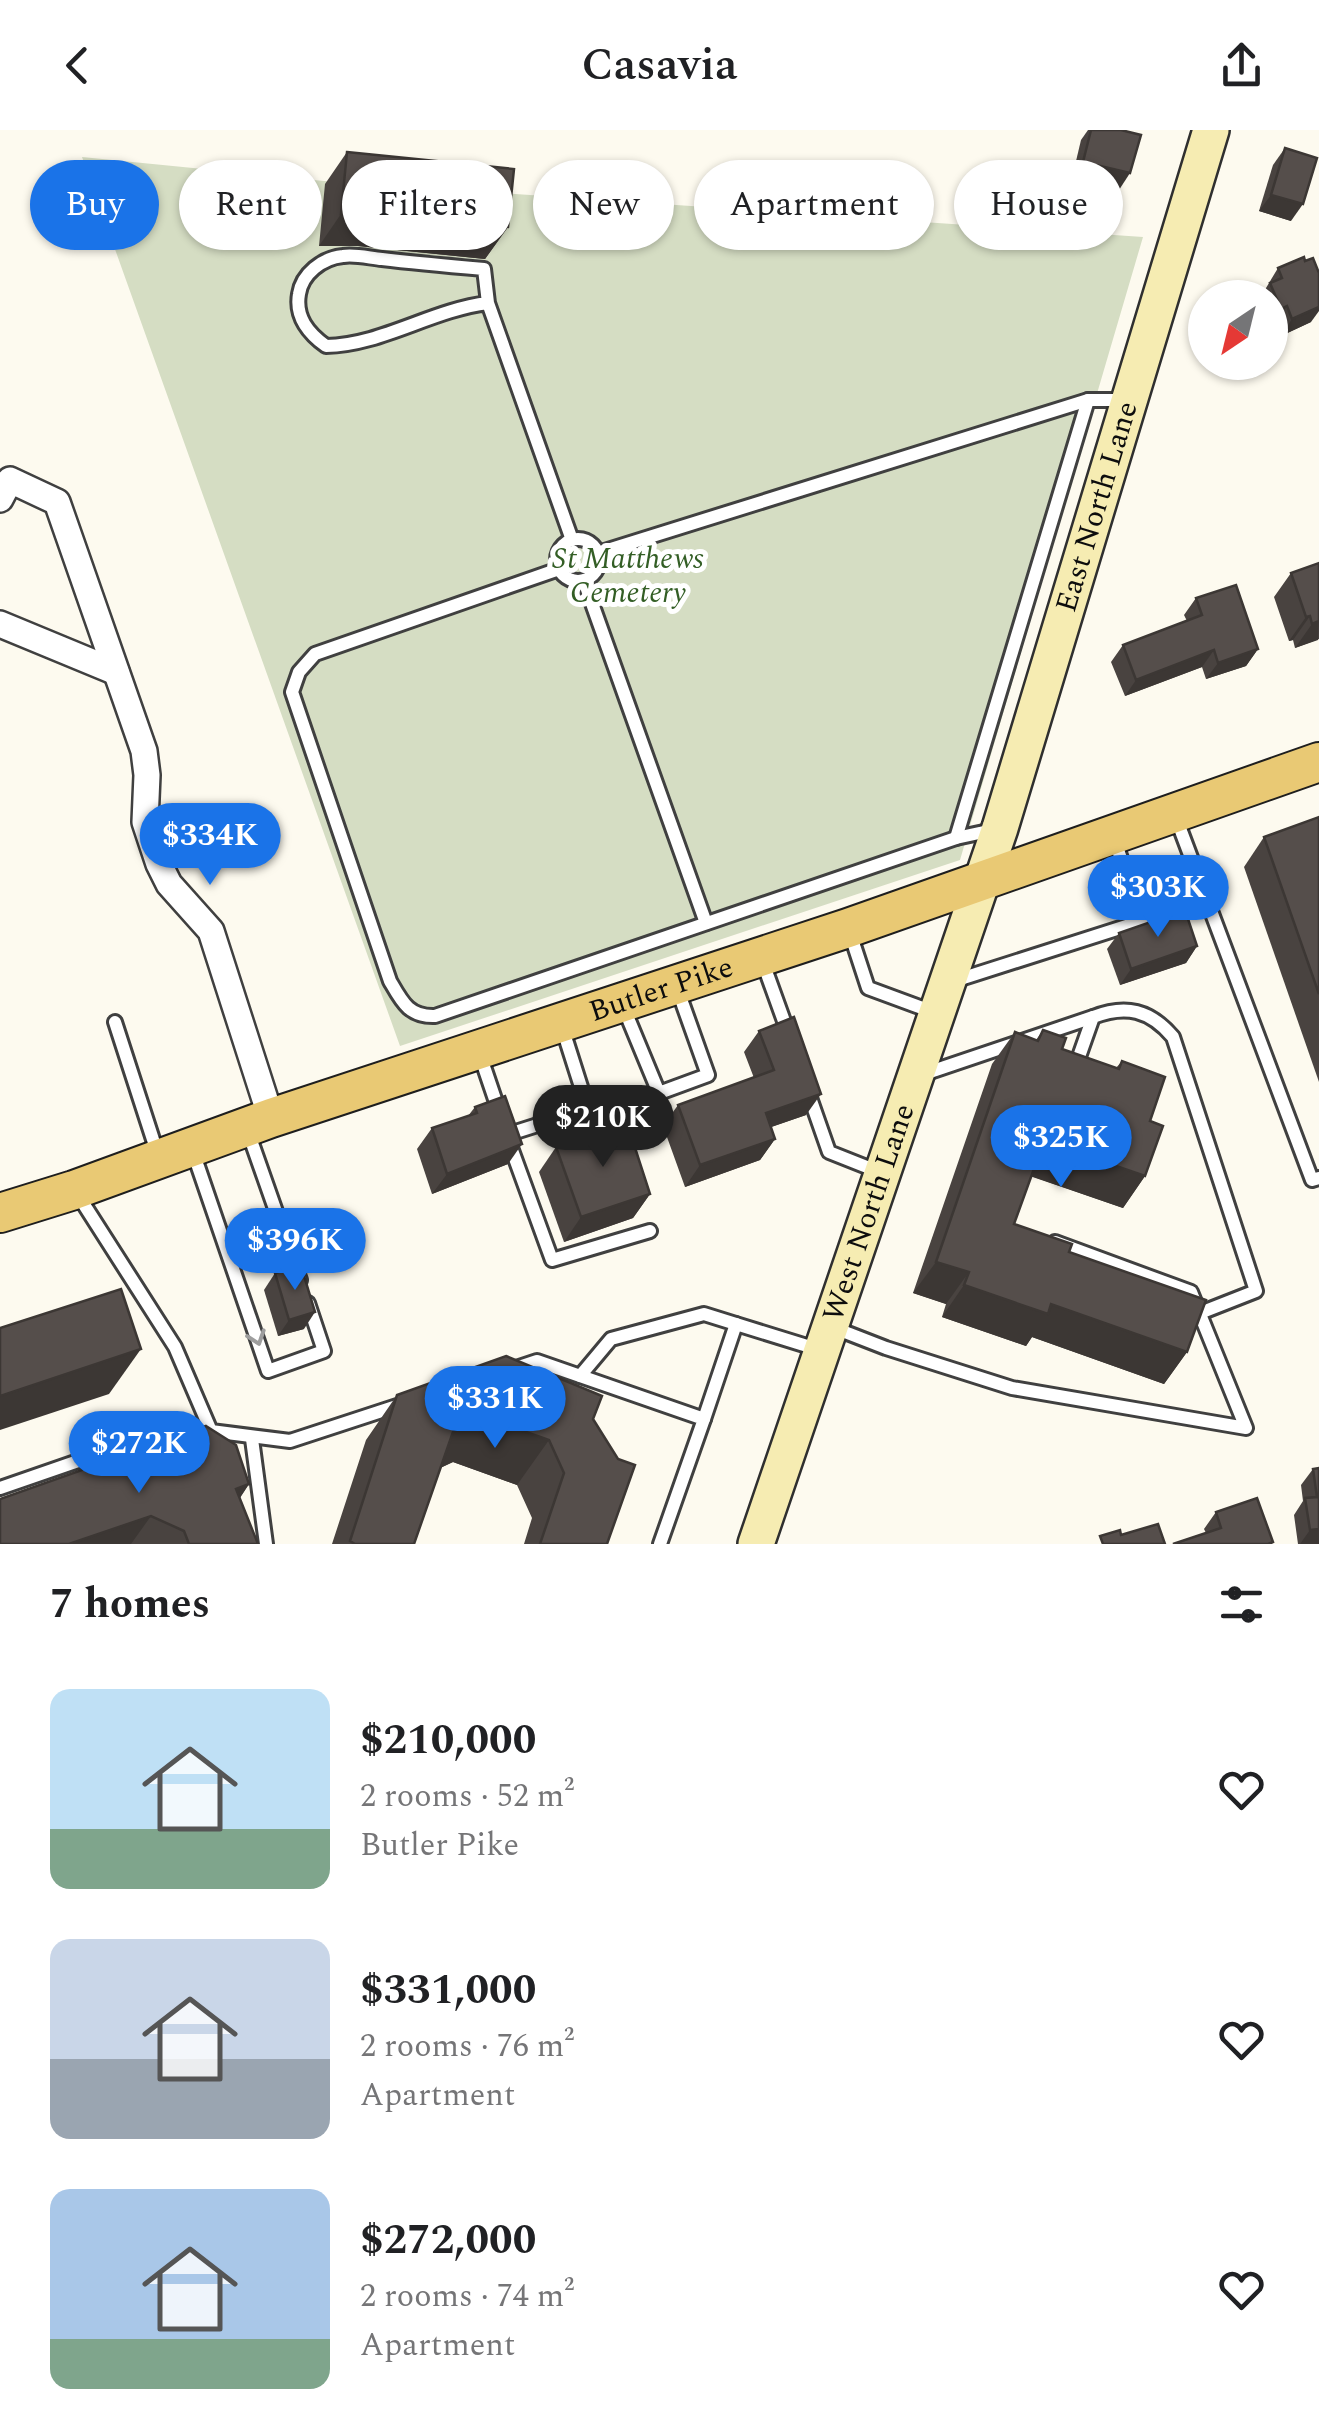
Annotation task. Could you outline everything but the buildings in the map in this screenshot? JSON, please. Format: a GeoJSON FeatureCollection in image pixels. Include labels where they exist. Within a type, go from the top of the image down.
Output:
{"type":"FeatureCollection","features":[{"type":"Feature","properties":{"kind":"main road","name":"Butler Pike"},"geometry":{"type":"LineString","coordinates":[[0,1213],[259,1122],[848,928],[1319,762]]}},
{"type":"Feature","properties":{"kind":"street","name":"East North Lane"},"geometry":{"type":"LineString","coordinates":[[981,882],[1212,130]]}},
{"type":"Feature","properties":{"kind":"street"},"geometry":{"type":"LineString","coordinates":[[0,499],[10,480],[57,502],[144,752],[145,822],[159,864],[169,884],[216,940],[259,1122]]}},
{"type":"Feature","properties":{"kind":"street"},"geometry":{"type":"LineString","coordinates":[[0,624],[116,672]]}},
{"type":"Feature","properties":{"kind":"street","name":"West North Lane"},"geometry":{"type":"LineString","coordinates":[[756,1544],[981,882]]}},
{"type":"Feature","properties":{"kind":"lane"},"geometry":{"type":"LineString","coordinates":[[488,303],[433,315],[366,341],[326,346],[304,324],[298,299],[302,280],[319,264],[342,256],[484,269],[488,303],[572,540]]}},
{"type":"Feature","properties":{"kind":"lane"},"geometry":{"type":"LineString","coordinates":[[956,838],[1088,400]]}},
{"type":"Feature","properties":{"kind":"lane"},"geometry":{"type":"LineString","coordinates":[[598,554],[1088,400],[1131,400]]}},
{"type":"Feature","properties":{"kind":"lane"},"geometry":{"type":"LineString","coordinates":[[572,540],[588,541],[598,554],[597,570],[584,581],[566,578],[559,569],[558,552],[572,540]]}},
{"type":"Feature","properties":{"kind":"lane"},"geometry":{"type":"LineString","coordinates":[[559,569],[315,654],[299,672],[292,692],[390,981],[406,1008],[421,1016],[435,1016],[956,838],[1000,828]]}},
{"type":"Feature","properties":{"kind":"lane"},"geometry":{"type":"LineString","coordinates":[[584,581],[706,923]]}},
{"type":"Feature","properties":{"kind":"lane"},"geometry":{"type":"LineString","coordinates":[[1174,813],[1312,1180],[1319,1178]]}},
{"type":"Feature","properties":{"kind":"lane"},"geometry":{"type":"LineString","coordinates":[[848,928],[868,988],[942,998],[1142,921],[1113,836]]}},
{"type":"Feature","properties":{"kind":"lane"},"geometry":{"type":"LineString","coordinates":[[762,957],[794,1050]]}},
{"type":"Feature","properties":{"kind":"lane"},"geometry":{"type":"LineString","coordinates":[[622,1004],[659,1093],[708,1075],[676,986]]}},
{"type":"Feature","properties":{"kind":"lane"},"geometry":{"type":"LineString","coordinates":[[916,1077],[1110,1010],[1146,1013],[1173,1036],[1180,1053],[1256,1291],[1200,1313]]}},
{"type":"Feature","properties":{"kind":"lane"},"geometry":{"type":"LineString","coordinates":[[1071,1080],[1093,1016]]}},
{"type":"Feature","properties":{"kind":"lane"},"geometry":{"type":"LineString","coordinates":[[115,1022],[268,1371],[324,1351],[259,1122]]}},
{"type":"Feature","properties":{"kind":"lane"},"geometry":{"type":"LineString","coordinates":[[506,1135],[588,1109],[561,1024]]}},
{"type":"Feature","properties":{"kind":"lane"},"geometry":{"type":"LineString","coordinates":[[479,1050],[552,1260],[650,1231]]}},
{"type":"Feature","properties":{"kind":"lane"},"geometry":{"type":"LineString","coordinates":[[806,1084],[830,1152],[882,1173]]}},
{"type":"Feature","properties":{"kind":"lane"},"geometry":{"type":"LineString","coordinates":[[74,1190],[175,1347],[211,1431]]}},
{"type":"Feature","properties":{"kind":"lane"},"geometry":{"type":"LineString","coordinates":[[580,1376],[611,1339],[704,1314],[736,1324],[826,1338],[1012,1388],[1246,1428],[1191,1292],[1043,1237]]}},
{"type":"Feature","properties":{"kind":"lane"},"geometry":{"type":"LineString","coordinates":[[660,1544],[736,1324]]}},
{"type":"Feature","properties":{"kind":"lane"},"geometry":{"type":"LineString","coordinates":[[499,1373],[537,1361],[704,1419]]}},
{"type":"Feature","properties":{"kind":"lane"},"geometry":{"type":"LineString","coordinates":[[0,1488],[110,1450],[211,1431],[290,1442],[423,1398]]}},
{"type":"Feature","properties":{"kind":"lane"},"geometry":{"type":"LineString","coordinates":[[252,1439],[266,1544]]}},
{"type":"Feature","properties":{"kind":"green space","name":"St Matthews Cemetery"},"geometry":{"type":"Polygon","coordinates":[[[159,165],[179,167],[179,250],[322,250],[322,181],[342,182],[342,250],[513,250],[513,194],[533,195],[533,250],[674,250],[674,205],[694,206],[694,250],[934,250],[934,223],[954,224],[954,250],[1123,250],[1123,236],[1143,237],[960,860],[400,1046],[115,250],[159,250],[159,165]]]}}]}
